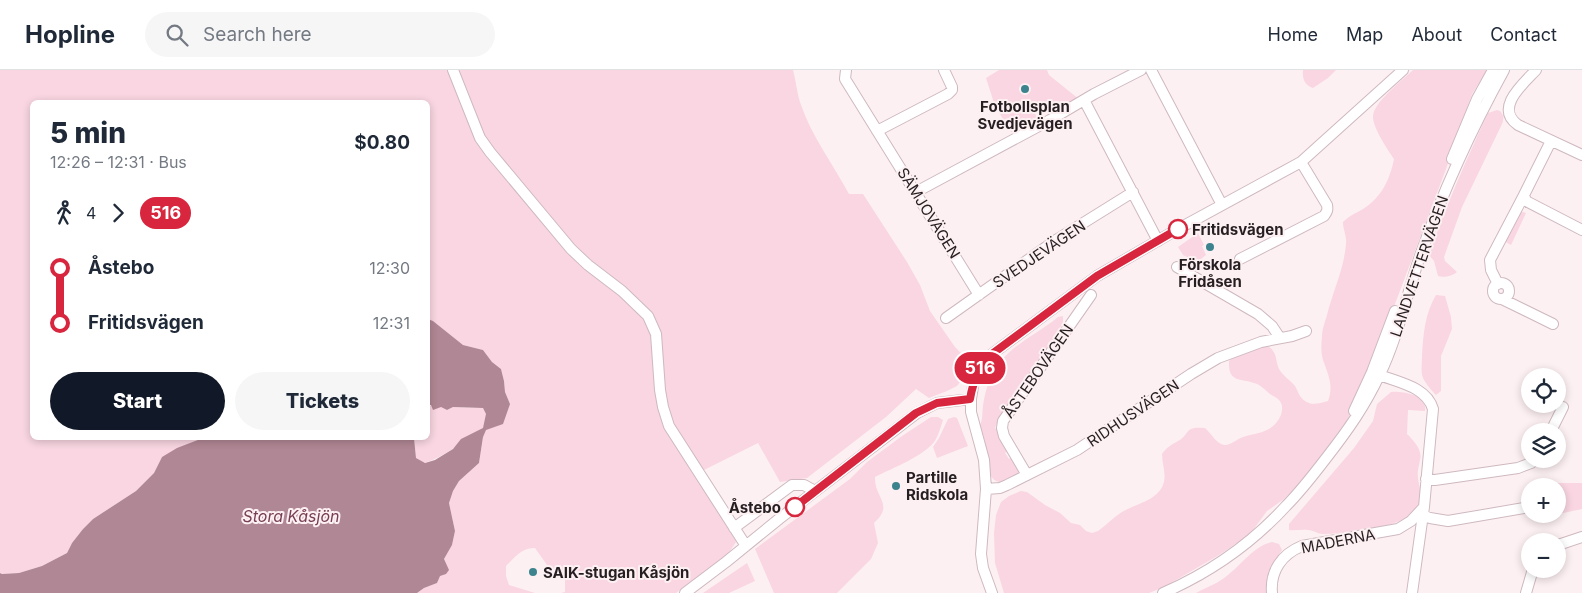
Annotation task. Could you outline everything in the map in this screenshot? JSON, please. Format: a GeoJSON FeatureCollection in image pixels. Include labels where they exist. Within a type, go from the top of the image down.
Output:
{"type":"FeatureCollection","features":[{"type":"Feature","properties":{"kind":"street"},"geometry":{"type":"LineString","coordinates":[[453,70],[480,138],[490,152],[571,249],[648,316],[656,334],[660,390],[663,407],[670,426],[746,546]]}},
{"type":"Feature","properties":{"kind":"street","name":"SÄMJOVÄGEN"},"geometry":{"type":"LineString","coordinates":[[846,70],[845,79],[979,295]]}},
{"type":"Feature","properties":{"kind":"street"},"geometry":{"type":"LineString","coordinates":[[878,131],[948,94],[952,87],[944,70]]}},
{"type":"Feature","properties":{"kind":"street"},"geometry":{"type":"LineString","coordinates":[[916,192],[1141,70]]}},
{"type":"Feature","properties":{"kind":"street"},"geometry":{"type":"LineString","coordinates":[[1151,70],[1222,205]]}},
{"type":"Feature","properties":{"kind":"street"},"geometry":{"type":"LineString","coordinates":[[992,593],[983,568],[981,554],[986,489],[984,460],[971,412],[970,399],[974,380],[980,369],[992,354],[1097,276],[1301,162],[1403,70]]}},
{"type":"Feature","properties":{"kind":"street","name":"LANDVETTERVÄGEN"},"geometry":{"type":"LineString","coordinates":[[1163,593],[1194,578],[1260,532],[1291,502],[1353,424],[1376,374],[1448,167],[1477,100],[1493,70]]}},
{"type":"Feature","properties":{"kind":"street","name":"LANDVETTERVÄGEN"},"geometry":{"type":"LineString","coordinates":[[1376,374],[1386,361],[1415,270],[1446,189],[1467,141],[1504,70]]}},
{"type":"Feature","properties":{"kind":"street"},"geometry":{"type":"LineString","coordinates":[[1536,70],[1508,104],[1510,119],[1518,125],[1582,156]]}},
{"type":"Feature","properties":{"kind":"street"},"geometry":{"type":"LineString","coordinates":[[1084,100],[1158,241]]}},
{"type":"Feature","properties":{"kind":"street"},"geometry":{"type":"LineString","coordinates":[[1551,141],[1525,198],[1490,260],[1491,270],[1498,284],[1505,284],[1509,289],[1508,295],[1502,299],[1553,324]]}},
{"type":"Feature","properties":{"kind":"street"},"geometry":{"type":"LineString","coordinates":[[1240,259],[1324,216],[1326,213],[1328,209],[1301,162]]}},
{"type":"Feature","properties":{"kind":"street","name":"SVEDJEVÄGEN"},"geometry":{"type":"LineString","coordinates":[[946,318],[1056,240],[1133,192]]}},
{"type":"Feature","properties":{"kind":"street"},"geometry":{"type":"LineString","coordinates":[[1525,198],[1582,230]]}},
{"type":"Feature","properties":{"kind":"street"},"geometry":{"type":"LineString","coordinates":[[1177,267],[1258,314],[1272,326],[1280,338]]}},
{"type":"Feature","properties":{"kind":"street","name":"ÅSTEBOVÄGEN"},"geometry":{"type":"LineString","coordinates":[[1027,475],[1004,436],[1003,421],[1091,295]]}},
{"type":"Feature","properties":{"kind":"street","name":"RIDHUSVÄGEN"},"geometry":{"type":"LineString","coordinates":[[986,489],[1000,488],[1077,450],[1207,364],[1254,344],[1306,331]]}},
{"type":"Feature","properties":{"kind":"street"},"geometry":{"type":"LineString","coordinates":[[1376,374],[1411,387],[1423,394],[1431,404],[1433,414],[1424,511],[1412,593]]}},
{"type":"Feature","properties":{"kind":"street"},"geometry":{"type":"LineString","coordinates":[[685,593],[916,413],[937,403],[970,399]]}},
{"type":"Feature","properties":{"kind":"street"},"geometry":{"type":"LineString","coordinates":[[1426,479],[1435,480],[1521,467]]}},
{"type":"Feature","properties":{"kind":"street"},"geometry":{"type":"LineString","coordinates":[[734,528],[792,485],[804,486],[815,492]]}},
{"type":"Feature","properties":{"kind":"street"},"geometry":{"type":"LineString","coordinates":[[1424,511],[1448,520],[1521,508]]}},
{"type":"Feature","properties":{"kind":"street","name":"MADERNA"},"geometry":{"type":"LineString","coordinates":[[1272,593],[1272,581],[1276,567],[1291,551],[1302,546],[1398,529],[1424,511]]}},
{"type":"Feature","properties":{"kind":"street"},"geometry":{"type":"LineString","coordinates":[[1566,543],[1582,537]]}},
{"type":"Feature","properties":{"kind":"street"},"geometry":{"type":"LineString","coordinates":[[1526,593],[1530,578]]}},
{"type":"Feature","properties":{"kind":"shaded area"},"geometry":{"type":"Polygon","coordinates":[[[0,70],[793,70],[800,101],[806,117],[849,194],[863,194],[907,262],[920,285],[930,311],[968,363],[963,378],[957,386],[929,398],[916,389],[886,417],[807,478],[780,482],[758,443],[698,473],[735,534],[736,542],[728,554],[676,593],[561,593],[565,592],[565,579],[547,565],[535,548],[530,548],[522,551],[506,566],[506,576],[509,585],[535,593],[417,593],[437,583],[444,559],[452,545],[455,531],[449,503],[459,481],[479,463],[483,438],[475,433],[470,435],[448,452],[424,463],[416,458],[414,440],[430,440],[430,405],[447,410],[453,407],[483,408],[486,414],[510,404],[505,392],[501,369],[492,362],[483,350],[463,345],[430,320],[430,100],[30,100],[30,440],[199,440],[162,457],[154,473],[136,491],[93,519],[72,543],[67,553],[42,566],[19,573],[0,573],[0,70]]]}},
{"type":"Feature","properties":{"kind":"shaded area"},"geometry":{"type":"Polygon","coordinates":[[[999,70],[1047,70],[1049,75],[1080,100],[1051,114],[1049,112],[1054,109],[1049,100],[1033,109],[1037,118],[1044,117],[1020,131],[1011,132],[995,106],[986,78],[999,70]]]}},
{"type":"Feature","properties":{"kind":"shaded area"},"geometry":{"type":"Polygon","coordinates":[[[1303,70],[1336,70],[1313,88],[1305,81],[1303,70]]]}},
{"type":"Feature","properties":{"kind":"shaded area"},"geometry":{"type":"Polygon","coordinates":[[[1413,70],[1487,70],[1472,94],[1446,169],[1364,386],[1347,420],[1305,478],[1284,499],[1267,511],[1250,534],[1219,555],[1164,587],[1149,593],[1004,593],[995,563],[994,533],[996,515],[1001,502],[1009,496],[1021,491],[1027,492],[1060,513],[1071,523],[1080,525],[1086,531],[1092,533],[1098,531],[1119,514],[1150,499],[1160,491],[1165,477],[1162,454],[1190,429],[1205,428],[1217,441],[1225,445],[1243,437],[1270,429],[1278,421],[1282,408],[1278,399],[1259,385],[1240,380],[1231,373],[1229,361],[1238,355],[1258,346],[1269,347],[1274,353],[1282,374],[1295,386],[1299,395],[1306,402],[1313,404],[1328,401],[1330,385],[1322,355],[1322,334],[1345,253],[1346,241],[1343,222],[1375,199],[1384,187],[1390,174],[1394,159],[1375,127],[1374,111],[1383,98],[1413,70]]]}},
{"type":"Feature","properties":{"kind":"shaded area"},"geometry":{"type":"Polygon","coordinates":[[[1497,110],[1503,116],[1502,124],[1462,207],[1444,257],[1445,261],[1457,272],[1453,275],[1438,276],[1434,261],[1429,255],[1442,219],[1488,113],[1497,110]]]}},
{"type":"Feature","properties":{"kind":"shaded area"},"geometry":{"type":"Polygon","coordinates":[[[1520,211],[1526,213],[1511,245],[1504,241],[1520,211]]]}},
{"type":"Feature","properties":{"kind":"shaded area"},"geometry":{"type":"Polygon","coordinates":[[[1198,233],[1204,245],[1202,246],[1206,255],[1197,262],[1183,255],[1178,247],[1198,233]]]}},
{"type":"Feature","properties":{"kind":"shaded area"},"geometry":{"type":"Polygon","coordinates":[[[1436,295],[1445,296],[1451,317],[1452,329],[1441,356],[1441,391],[1436,395],[1424,380],[1422,368],[1425,324],[1429,309],[1436,295]]]}},
{"type":"Feature","properties":{"kind":"shaded area"},"geometry":{"type":"Polygon","coordinates":[[[1063,316],[1063,322],[1059,330],[999,419],[995,428],[999,431],[1008,451],[1005,453],[1009,459],[1011,457],[1020,473],[1019,476],[1008,481],[997,481],[991,476],[980,425],[989,383],[996,369],[1011,351],[1058,317],[1063,316]]]}},
{"type":"Feature","properties":{"kind":"shaded area"},"geometry":{"type":"Polygon","coordinates":[[[1391,392],[1413,395],[1422,401],[1425,406],[1425,411],[1408,410],[1407,434],[1417,446],[1421,456],[1418,482],[1421,498],[1414,511],[1400,521],[1374,528],[1331,534],[1310,530],[1289,530],[1289,524],[1354,448],[1373,421],[1377,404],[1391,392]]]}},
{"type":"Feature","properties":{"kind":"shaded area"},"geometry":{"type":"Polygon","coordinates":[[[931,417],[938,417],[943,420],[937,437],[931,445],[917,456],[875,477],[883,511],[874,523],[878,543],[871,559],[837,593],[774,593],[755,549],[850,479],[867,462],[931,417]]]}},
{"type":"Feature","properties":{"kind":"shaded area"},"geometry":{"type":"Polygon","coordinates":[[[957,418],[968,446],[937,458],[933,447],[948,419],[957,418]]]}},
{"type":"Feature","properties":{"kind":"shaded area"},"geometry":{"type":"Polygon","coordinates":[[[1566,483],[1582,483],[1582,509],[1566,512],[1566,483]]]}},
{"type":"Feature","properties":{"kind":"shaded area"},"geometry":{"type":"Polygon","coordinates":[[[1272,542],[1279,544],[1282,550],[1270,570],[1266,593],[1196,593],[1221,580],[1254,551],[1272,542]]]}},
{"type":"Feature","properties":{"kind":"shaded area"},"geometry":{"type":"Polygon","coordinates":[[[747,563],[755,581],[729,593],[703,593],[747,563]]]}},
{"type":"Feature","properties":{"kind":"water","name":"Stora Kåsjön"},"geometry":{"type":"Polygon","coordinates":[[[430,320],[463,345],[483,350],[492,362],[501,369],[505,392],[510,404],[503,424],[486,430],[479,463],[459,481],[453,491],[449,503],[455,531],[452,545],[444,559],[449,570],[446,574],[440,576],[437,583],[417,593],[0,593],[0,573],[19,573],[42,566],[67,553],[72,543],[93,519],[136,491],[154,473],[162,457],[177,448],[198,440],[414,440],[416,458],[425,463],[435,460],[453,449],[461,439],[483,428],[486,414],[483,408],[453,407],[447,410],[441,407],[433,410],[431,405],[430,320]]]}},
{"type":"Feature","properties":{"kind":"bus line","name":"516"},"geometry":{"type":"LineString","coordinates":[[795,507],[916,413],[937,403],[970,399],[974,380],[992,354],[1097,276],[1178,229]]}},
{"type":"Feature","properties":{"kind":"place","name":"Fotbollsplan Svedjevägen"},"geometry":{"type":"Point","coordinates":[1025,89]}},
{"type":"Feature","properties":{"kind":"place","name":"Fritidsvägen"},"geometry":{"type":"Point","coordinates":[1178,229]}},
{"type":"Feature","properties":{"kind":"place","name":"Förskola Fridåsen"},"geometry":{"type":"Point","coordinates":[1210,247]}},
{"type":"Feature","properties":{"kind":"place","name":"Partille Ridskola"},"geometry":{"type":"Point","coordinates":[896,486]}},
{"type":"Feature","properties":{"kind":"place","name":"Åstebo"},"geometry":{"type":"Point","coordinates":[795,507]}},
{"type":"Feature","properties":{"kind":"place","name":"SAIK-stugan Kåsjön"},"geometry":{"type":"Point","coordinates":[533,572]}}]}
